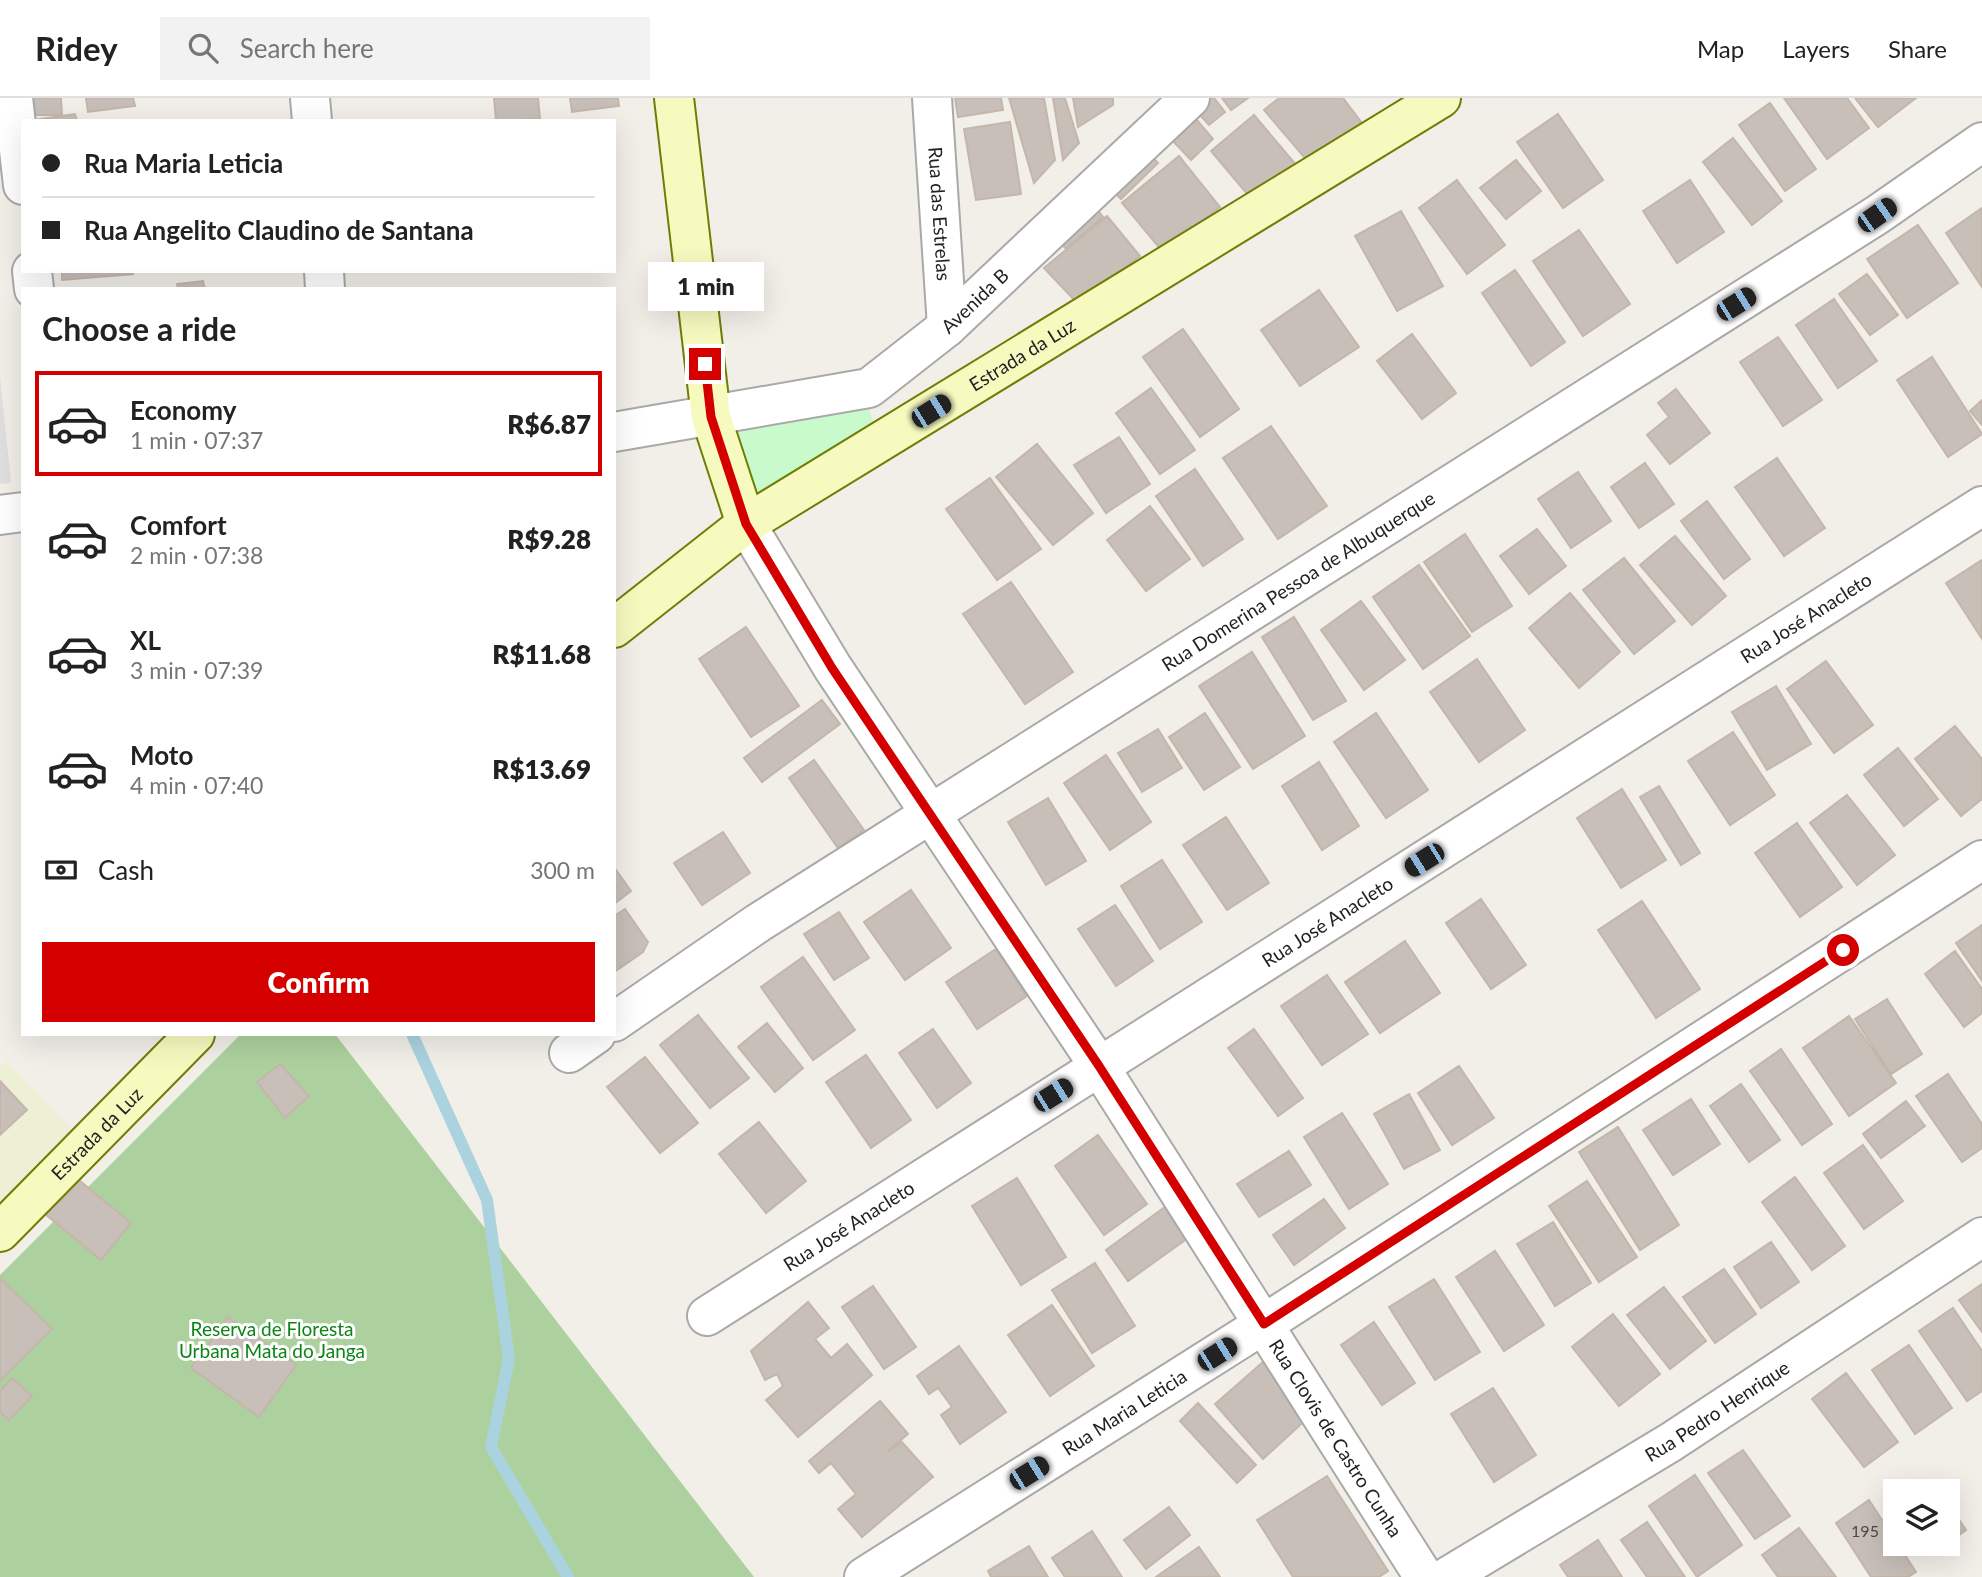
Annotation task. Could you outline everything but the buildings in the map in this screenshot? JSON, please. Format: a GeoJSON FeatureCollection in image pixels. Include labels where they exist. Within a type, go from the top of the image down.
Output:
{"type":"FeatureCollection","features":[{"type":"Feature","properties":{"kind":"main road"},"geometry":{"type":"LineString","coordinates":[[674,98],[711,417],[746,524]]}},
{"type":"Feature","properties":{"kind":"main road","name":"Estrada da Luz"},"geometry":{"type":"LineString","coordinates":[[616,626],[746,524],[1441,98]]}},
{"type":"Feature","properties":{"kind":"main road","name":"Estrada da Luz"},"geometry":{"type":"LineString","coordinates":[[0,1232],[193,1036]]}},
{"type":"Feature","properties":{"kind":"street"},"geometry":{"type":"LineString","coordinates":[[13,98],[21,168]]}},
{"type":"Feature","properties":{"kind":"street"},"geometry":{"type":"LineString","coordinates":[[310,98],[312,119]]}},
{"type":"Feature","properties":{"kind":"street","name":"Rua das Estrelas"},"geometry":{"type":"LineString","coordinates":[[932,98],[947,327]]}},
{"type":"Feature","properties":{"kind":"street","name":"Avenida B"},"geometry":{"type":"LineString","coordinates":[[616,432],[870,388],[947,327],[1190,98]]}},
{"type":"Feature","properties":{"kind":"street","name":"Rua Domerina Pessoa de Albuquerque"},"geometry":{"type":"LineString","coordinates":[[616,1021],[758,923],[1877,215],[1982,142]]}},
{"type":"Feature","properties":{"kind":"street","name":"Rua José Anacleto"},"geometry":{"type":"LineString","coordinates":[[707,1316],[1982,506]]}},
{"type":"Feature","properties":{"kind":"street"},"geometry":{"type":"LineString","coordinates":[[0,515],[21,512]]}},
{"type":"Feature","properties":{"kind":"street","name":"Rua Clovis de Castro Cunha"},"geometry":{"type":"LineString","coordinates":[[746,524],[832,668],[1099,1066],[1424,1577]]}},
{"type":"Feature","properties":{"kind":"street","name":"Rua Maria Leticia"},"geometry":{"type":"LineString","coordinates":[[864,1577],[1264,1324],[1982,860]]}},
{"type":"Feature","properties":{"kind":"street","name":"Rua Pedro Henrique"},"geometry":{"type":"LineString","coordinates":[[1447,1577],[1671,1442],[1982,1237]]}},
{"type":"Feature","properties":{"kind":"shaded area"},"geometry":{"type":"Polygon","coordinates":[[[0,376],[11,483],[0,484],[0,376]]]}},
{"type":"Feature","properties":{"kind":"green space"},"geometry":{"type":"Polygon","coordinates":[[[864,396],[877,432],[748,512],[720,423],[864,396]]]}},
{"type":"Feature","properties":{"kind":"green space","name":"Reserva de Floresta Urbana Mata do Janga"},"geometry":{"type":"Polygon","coordinates":[[[239,1036],[337,1036],[754,1577],[0,1577],[0,1275],[239,1036]]]}},
{"type":"Feature","properties":{"kind":"green space"},"geometry":{"type":"Polygon","coordinates":[[[7,1061],[77,1136],[0,1216],[0,1066],[7,1061]]]}},
{"type":"Feature","properties":{"kind":"waterway"},"geometry":{"type":"LineString","coordinates":[[413,1036],[487,1200],[509,1359],[491,1447],[568,1577]]}},
{"type":"Feature","properties":{"kind":"route"},"geometry":{"type":"LineString","coordinates":[[705,364],[711,417],[746,524],[832,668],[1099,1066],[1264,1324],[1843,950]]}}]}
